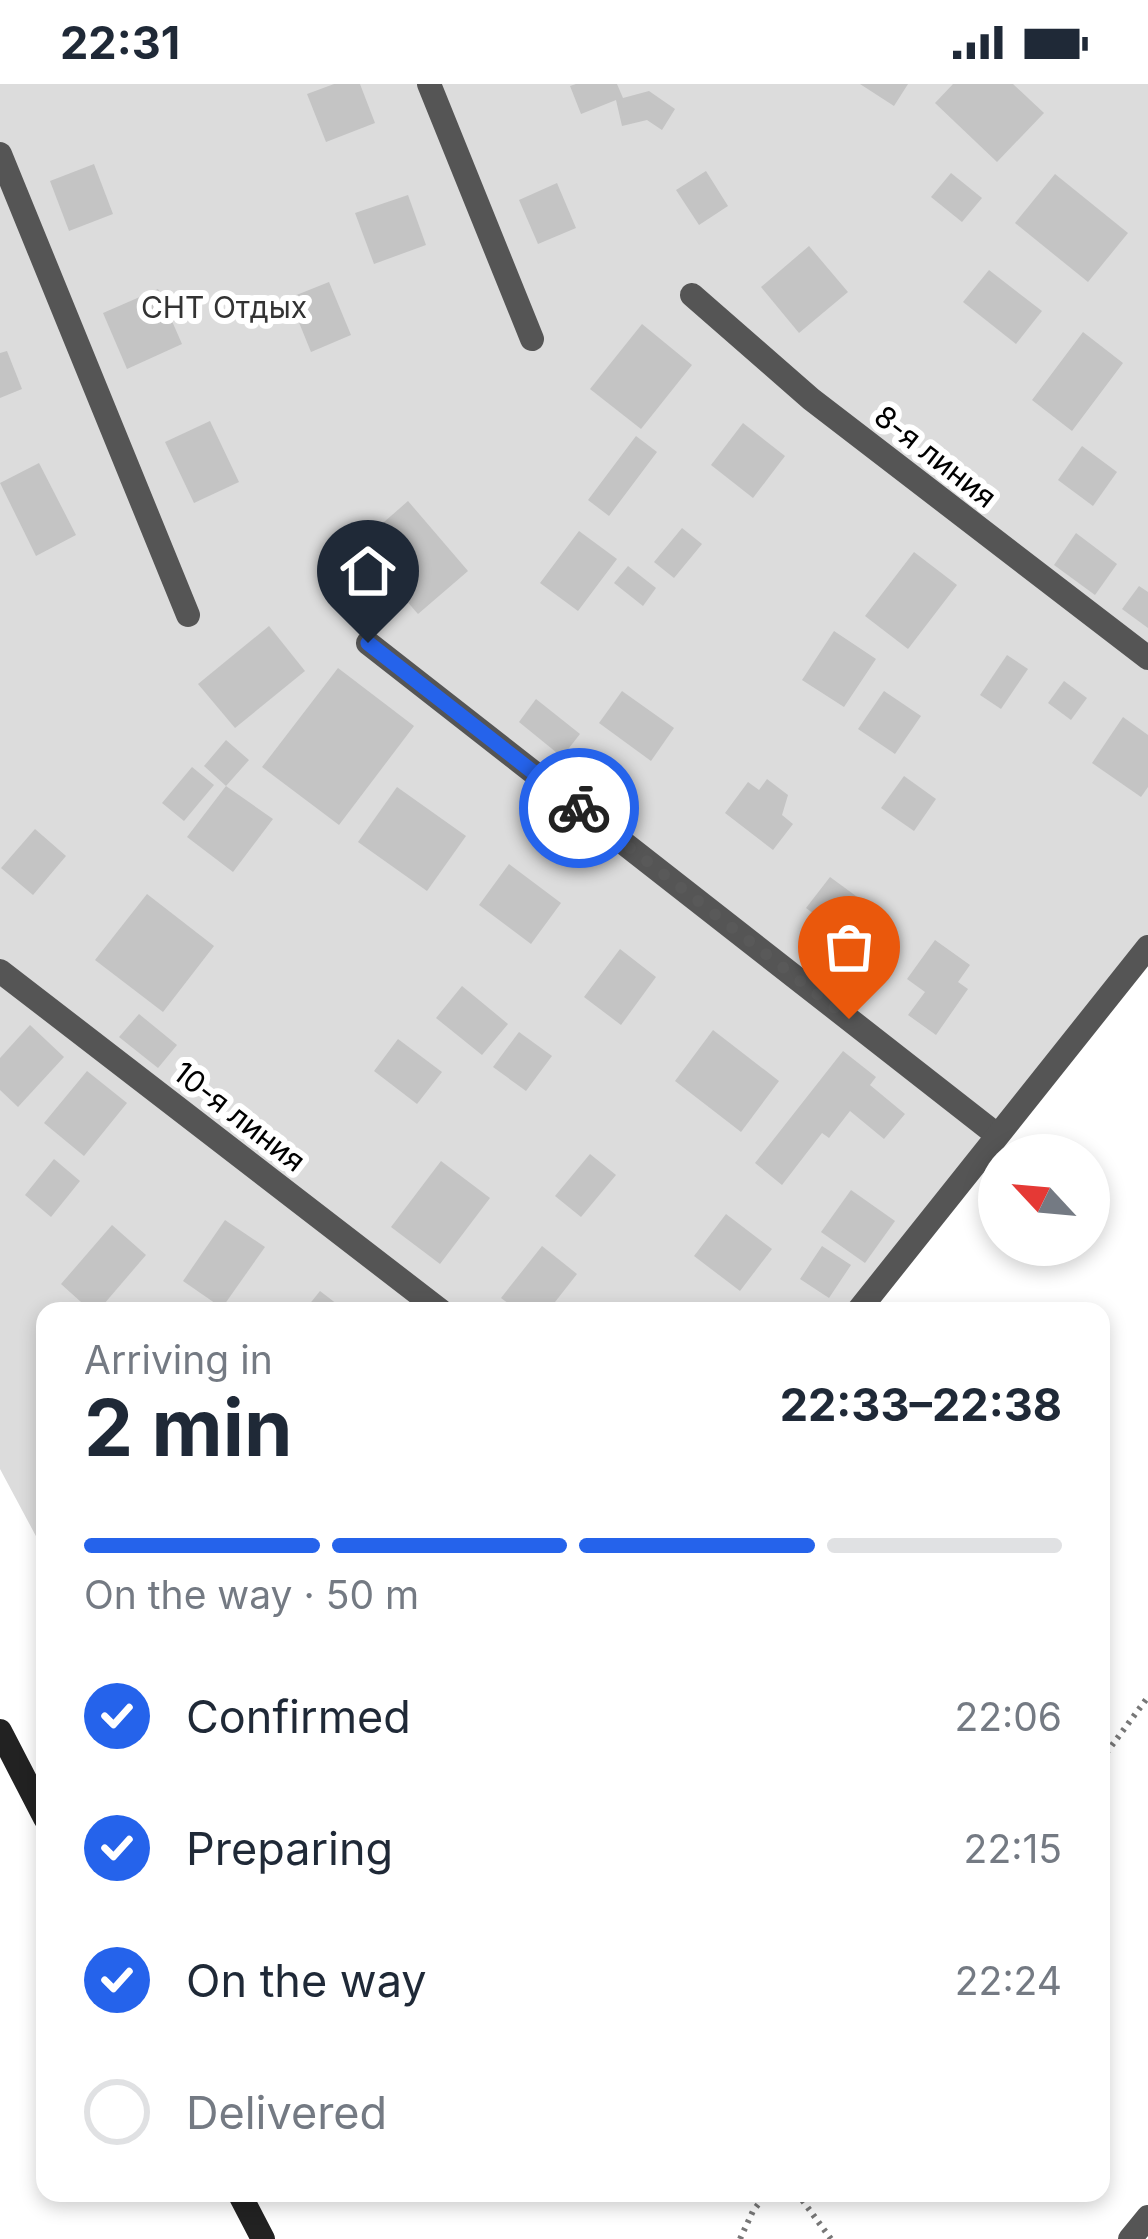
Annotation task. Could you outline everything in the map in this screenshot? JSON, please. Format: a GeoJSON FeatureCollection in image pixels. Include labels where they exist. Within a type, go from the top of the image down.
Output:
{"type":"FeatureCollection","features":[{"type":"Feature","properties":{"kind":"main road"},"geometry":{"type":"LineString","coordinates":[[0,1731],[36,1801]]}},
{"type":"Feature","properties":{"kind":"main road"},"geometry":{"type":"LineString","coordinates":[[244,2202],[263,2239]]}},
{"type":"Feature","properties":{"kind":"street"},"geometry":{"type":"LineString","coordinates":[[429,84],[532,339]]}},
{"type":"Feature","properties":{"kind":"street"},"geometry":{"type":"LineString","coordinates":[[0,154],[188,615]]}},
{"type":"Feature","properties":{"kind":"street","name":"8-я линия"},"geometry":{"type":"LineString","coordinates":[[692,295],[811,399],[1148,658]]}},
{"type":"Feature","properties":{"kind":"street"},"geometry":{"type":"LineString","coordinates":[[368,643],[996,1134]]}},
{"type":"Feature","properties":{"kind":"street"},"geometry":{"type":"LineString","coordinates":[[998,1134],[1148,947]]}},
{"type":"Feature","properties":{"kind":"street","name":"10-я линия"},"geometry":{"type":"LineString","coordinates":[[0,971],[429,1302]]}},
{"type":"Feature","properties":{"kind":"street"},"geometry":{"type":"LineString","coordinates":[[865,1302],[978,1159]]}},
{"type":"Feature","properties":{"kind":"street"},"geometry":{"type":"LineString","coordinates":[[1130,2239],[1148,2217]]}},
{"type":"Feature","properties":{"kind":"path"},"geometry":{"type":"LineString","coordinates":[[1110,1748],[1148,1697]]}},
{"type":"Feature","properties":{"kind":"path"},"geometry":{"type":"LineString","coordinates":[[740,2239],[760,2202]]}},
{"type":"Feature","properties":{"kind":"path"},"geometry":{"type":"LineString","coordinates":[[803,2202],[831,2239]]}},
{"type":"Feature","properties":{"kind":"green space","name":"СНТ Отдых"},"geometry":{"type":"Polygon","coordinates":[[[0,84],[1148,84],[1148,947],[1000,1134],[978,1134],[978,1161],[866,1302],[36,1302],[36,1536],[0,1469],[0,84]]]}},
{"type":"Feature","properties":{"kind":"building"},"geometry":{"type":"Polygon","coordinates":[[[334,84],[360,84],[375,123],[326,142],[307,94],[334,84]]]}},
{"type":"Feature","properties":{"kind":"building"},"geometry":{"type":"Polygon","coordinates":[[[617,84],[623,98],[649,91],[675,109],[662,130],[647,120],[622,126],[616,100],[581,114],[570,86],[617,84]]]}},
{"type":"Feature","properties":{"kind":"building"},"geometry":{"type":"Polygon","coordinates":[[[860,84],[908,84],[894,106],[860,84]]]}},
{"type":"Feature","properties":{"kind":"building"},"geometry":{"type":"Polygon","coordinates":[[[953,84],[1013,84],[1044,113],[997,162],[935,103],[953,84]]]}},
{"type":"Feature","properties":{"kind":"building"},"geometry":{"type":"Polygon","coordinates":[[[94,164],[113,214],[69,231],[50,181],[94,164]]]}},
{"type":"Feature","properties":{"kind":"building"},"geometry":{"type":"Polygon","coordinates":[[[706,171],[728,206],[699,225],[676,190],[706,171]]]}},
{"type":"Feature","properties":{"kind":"building"},"geometry":{"type":"Polygon","coordinates":[[[951,173],[982,198],[962,222],[931,197],[951,173]]]}},
{"type":"Feature","properties":{"kind":"building"},"geometry":{"type":"Polygon","coordinates":[[[1055,174],[1128,233],[1088,282],[1015,223],[1055,174]]]}},
{"type":"Feature","properties":{"kind":"building"},"geometry":{"type":"Polygon","coordinates":[[[557,183],[576,228],[538,244],[519,200],[557,183]]]}},
{"type":"Feature","properties":{"kind":"building"},"geometry":{"type":"Polygon","coordinates":[[[408,195],[426,245],[374,264],[355,213],[408,195]]]}},
{"type":"Feature","properties":{"kind":"building"},"geometry":{"type":"Polygon","coordinates":[[[809,246],[848,292],[799,333],[761,287],[809,246]]]}},
{"type":"Feature","properties":{"kind":"building"},"geometry":{"type":"Polygon","coordinates":[[[989,270],[1042,311],[1016,344],[963,302],[989,270]]]}},
{"type":"Feature","properties":{"kind":"building"},"geometry":{"type":"Polygon","coordinates":[[[329,282],[351,335],[311,352],[289,298],[329,282]]]}},
{"type":"Feature","properties":{"kind":"building"},"geometry":{"type":"Polygon","coordinates":[[[158,289],[182,344],[127,369],[103,313],[158,289]]]}},
{"type":"Feature","properties":{"kind":"building"},"geometry":{"type":"Polygon","coordinates":[[[642,324],[692,365],[641,429],[590,389],[642,324]]]}},
{"type":"Feature","properties":{"kind":"building"},"geometry":{"type":"Polygon","coordinates":[[[1083,332],[1123,363],[1072,431],[1032,400],[1083,332]]]}},
{"type":"Feature","properties":{"kind":"building"},"geometry":{"type":"Polygon","coordinates":[[[7,351],[22,389],[0,398],[0,353],[7,351]]]}},
{"type":"Feature","properties":{"kind":"building"},"geometry":{"type":"Polygon","coordinates":[[[210,421],[239,482],[194,503],[165,442],[210,421]]]}},
{"type":"Feature","properties":{"kind":"building"},"geometry":{"type":"Polygon","coordinates":[[[743,423],[785,456],[753,498],[711,465],[743,423]]]}},
{"type":"Feature","properties":{"kind":"building"},"geometry":{"type":"Polygon","coordinates":[[[636,436],[657,452],[609,516],[588,500],[636,436]]]}},
{"type":"Feature","properties":{"kind":"building"},"geometry":{"type":"Polygon","coordinates":[[[1082,446],[1117,472],[1093,506],[1058,480],[1082,446]]]}},
{"type":"Feature","properties":{"kind":"building"},"geometry":{"type":"Polygon","coordinates":[[[39,463],[76,535],[36,556],[0,483],[39,463]]]}},
{"type":"Feature","properties":{"kind":"building"},"geometry":{"type":"Polygon","coordinates":[[[408,501],[468,571],[418,614],[358,545],[408,501]]]}},
{"type":"Feature","properties":{"kind":"building"},"geometry":{"type":"Polygon","coordinates":[[[682,528],[702,544],[674,578],[654,562],[682,528]]]}},
{"type":"Feature","properties":{"kind":"building"},"geometry":{"type":"Polygon","coordinates":[[[579,531],[617,559],[578,611],[540,583],[579,531]]]}},
{"type":"Feature","properties":{"kind":"building"},"geometry":{"type":"Polygon","coordinates":[[[1076,533],[1117,564],[1095,595],[1054,565],[1076,533]]]}},
{"type":"Feature","properties":{"kind":"building"},"geometry":{"type":"Polygon","coordinates":[[[914,552],[957,585],[908,649],[865,616],[914,552]]]}},
{"type":"Feature","properties":{"kind":"building"},"geometry":{"type":"Polygon","coordinates":[[[628,566],[656,588],[643,606],[614,583],[628,566]]]}},
{"type":"Feature","properties":{"kind":"building"},"geometry":{"type":"Polygon","coordinates":[[[1139,586],[1148,592],[1148,628],[1122,609],[1139,586]]]}},
{"type":"Feature","properties":{"kind":"building"},"geometry":{"type":"Polygon","coordinates":[[[269,626],[305,671],[235,728],[198,684],[269,626]]]}},
{"type":"Feature","properties":{"kind":"building"},"geometry":{"type":"Polygon","coordinates":[[[834,631],[876,659],[844,707],[802,680],[834,631]]]}},
{"type":"Feature","properties":{"kind":"building"},"geometry":{"type":"Polygon","coordinates":[[[1007,655],[1028,669],[1001,709],[980,695],[1007,655]]]}},
{"type":"Feature","properties":{"kind":"building"},"geometry":{"type":"Polygon","coordinates":[[[338,668],[414,726],[339,825],[262,767],[338,668]]]}},
{"type":"Feature","properties":{"kind":"building"},"geometry":{"type":"Polygon","coordinates":[[[1064,681],[1087,698],[1071,720],[1048,703],[1064,681]]]}},
{"type":"Feature","properties":{"kind":"building"},"geometry":{"type":"Polygon","coordinates":[[[622,691],[674,728],[651,761],[599,723],[622,691]]]}},
{"type":"Feature","properties":{"kind":"building"},"geometry":{"type":"Polygon","coordinates":[[[884,691],[921,716],[895,754],[858,729],[884,691]]]}},
{"type":"Feature","properties":{"kind":"building"},"geometry":{"type":"Polygon","coordinates":[[[536,699],[580,734],[562,757],[519,722],[536,699]]]}},
{"type":"Feature","properties":{"kind":"building"},"geometry":{"type":"Polygon","coordinates":[[[1123,717],[1148,735],[1148,787],[1141,797],[1092,763],[1123,717]]]}},
{"type":"Feature","properties":{"kind":"building"},"geometry":{"type":"Polygon","coordinates":[[[226,740],[249,760],[226,786],[204,766],[226,740]]]}},
{"type":"Feature","properties":{"kind":"building"},"geometry":{"type":"Polygon","coordinates":[[[192,767],[214,785],[184,821],[162,803],[192,767]]]}},
{"type":"Feature","properties":{"kind":"building"},"geometry":{"type":"Polygon","coordinates":[[[904,776],[936,799],[914,831],[881,808],[904,776]]]}},
{"type":"Feature","properties":{"kind":"building"},"geometry":{"type":"Polygon","coordinates":[[[767,779],[788,795],[782,815],[793,824],[773,850],[725,813],[748,782],[759,790],[767,779]]]}},
{"type":"Feature","properties":{"kind":"building"},"geometry":{"type":"Polygon","coordinates":[[[226,786],[273,819],[233,872],[187,837],[226,786]]]}},
{"type":"Feature","properties":{"kind":"building"},"geometry":{"type":"Polygon","coordinates":[[[397,787],[466,836],[427,891],[358,842],[397,787]]]}},
{"type":"Feature","properties":{"kind":"building"},"geometry":{"type":"Polygon","coordinates":[[[35,829],[66,856],[33,895],[1,868],[35,829]]]}},
{"type":"Feature","properties":{"kind":"building"},"geometry":{"type":"Polygon","coordinates":[[[509,864],[561,903],[531,944],[479,905],[509,864]]]}},
{"type":"Feature","properties":{"kind":"building"},"geometry":{"type":"Polygon","coordinates":[[[830,877],[871,907],[848,939],[806,908],[830,877]]]}},
{"type":"Feature","properties":{"kind":"building"},"geometry":{"type":"Polygon","coordinates":[[[147,894],[214,946],[163,1012],[95,960],[147,894]]]}},
{"type":"Feature","properties":{"kind":"building"},"geometry":{"type":"Polygon","coordinates":[[[935,940],[970,965],[958,982],[968,989],[936,1035],[908,1015],[925,992],[907,979],[935,940]]]}},
{"type":"Feature","properties":{"kind":"building"},"geometry":{"type":"Polygon","coordinates":[[[620,949],[656,977],[621,1025],[584,997],[620,949]]]}},
{"type":"Feature","properties":{"kind":"building"},"geometry":{"type":"Polygon","coordinates":[[[462,986],[508,1024],[482,1055],[436,1018],[462,986]]]}},
{"type":"Feature","properties":{"kind":"building"},"geometry":{"type":"Polygon","coordinates":[[[139,1014],[177,1045],[158,1068],[119,1037],[139,1014]]]}},
{"type":"Feature","properties":{"kind":"building"},"geometry":{"type":"Polygon","coordinates":[[[30,1025],[64,1057],[18,1107],[0,1090],[0,1058],[30,1025]]]}},
{"type":"Feature","properties":{"kind":"building"},"geometry":{"type":"Polygon","coordinates":[[[713,1030],[779,1081],[741,1132],[675,1081],[713,1030]]]}},
{"type":"Feature","properties":{"kind":"building"},"geometry":{"type":"Polygon","coordinates":[[[519,1032],[552,1056],[526,1091],[493,1067],[519,1032]]]}},
{"type":"Feature","properties":{"kind":"building"},"geometry":{"type":"Polygon","coordinates":[[[398,1039],[442,1072],[417,1104],[374,1071],[398,1039]]]}},
{"type":"Feature","properties":{"kind":"building"},"geometry":{"type":"Polygon","coordinates":[[[843,1051],[876,1077],[870,1085],[905,1114],[884,1139],[850,1111],[829,1138],[822,1133],[782,1185],[755,1163],[843,1051]]]}},
{"type":"Feature","properties":{"kind":"building"},"geometry":{"type":"Polygon","coordinates":[[[87,1071],[127,1103],[84,1156],[44,1123],[87,1071]]]}},
{"type":"Feature","properties":{"kind":"building"},"geometry":{"type":"Polygon","coordinates":[[[590,1154],[616,1175],[581,1217],[555,1196],[590,1154]]]}},
{"type":"Feature","properties":{"kind":"building"},"geometry":{"type":"Polygon","coordinates":[[[54,1159],[80,1181],[51,1217],[25,1195],[54,1159]]]}},
{"type":"Feature","properties":{"kind":"building"},"geometry":{"type":"Polygon","coordinates":[[[441,1161],[490,1198],[440,1264],[391,1227],[441,1161]]]}},
{"type":"Feature","properties":{"kind":"building"},"geometry":{"type":"Polygon","coordinates":[[[851,1190],[895,1221],[865,1263],[821,1232],[851,1190]]]}},
{"type":"Feature","properties":{"kind":"building"},"geometry":{"type":"Polygon","coordinates":[[[726,1214],[772,1249],[740,1291],[694,1256],[726,1214]]]}},
{"type":"Feature","properties":{"kind":"building"},"geometry":{"type":"Polygon","coordinates":[[[225,1220],[265,1247],[226,1302],[213,1302],[183,1281],[225,1220]]]}},
{"type":"Feature","properties":{"kind":"building"},"geometry":{"type":"Polygon","coordinates":[[[112,1225],[146,1255],[106,1302],[81,1302],[61,1284],[112,1225]]]}},
{"type":"Feature","properties":{"kind":"building"},"geometry":{"type":"Polygon","coordinates":[[[542,1246],[577,1274],[555,1302],[501,1298],[542,1246]]]}},
{"type":"Feature","properties":{"kind":"building"},"geometry":{"type":"Polygon","coordinates":[[[822,1246],[851,1265],[829,1298],[800,1279],[822,1246]]]}},
{"type":"Feature","properties":{"kind":"building"},"geometry":{"type":"Polygon","coordinates":[[[320,1291],[334,1302],[311,1302],[320,1291]]]}},
{"type":"Feature","properties":{"kind":"way so far"},"geometry":{"type":"LineString","coordinates":[[579,808],[849,1019]]}},
{"type":"Feature","properties":{"kind":"route"},"geometry":{"type":"LineString","coordinates":[[368,643],[579,808]]}}]}
